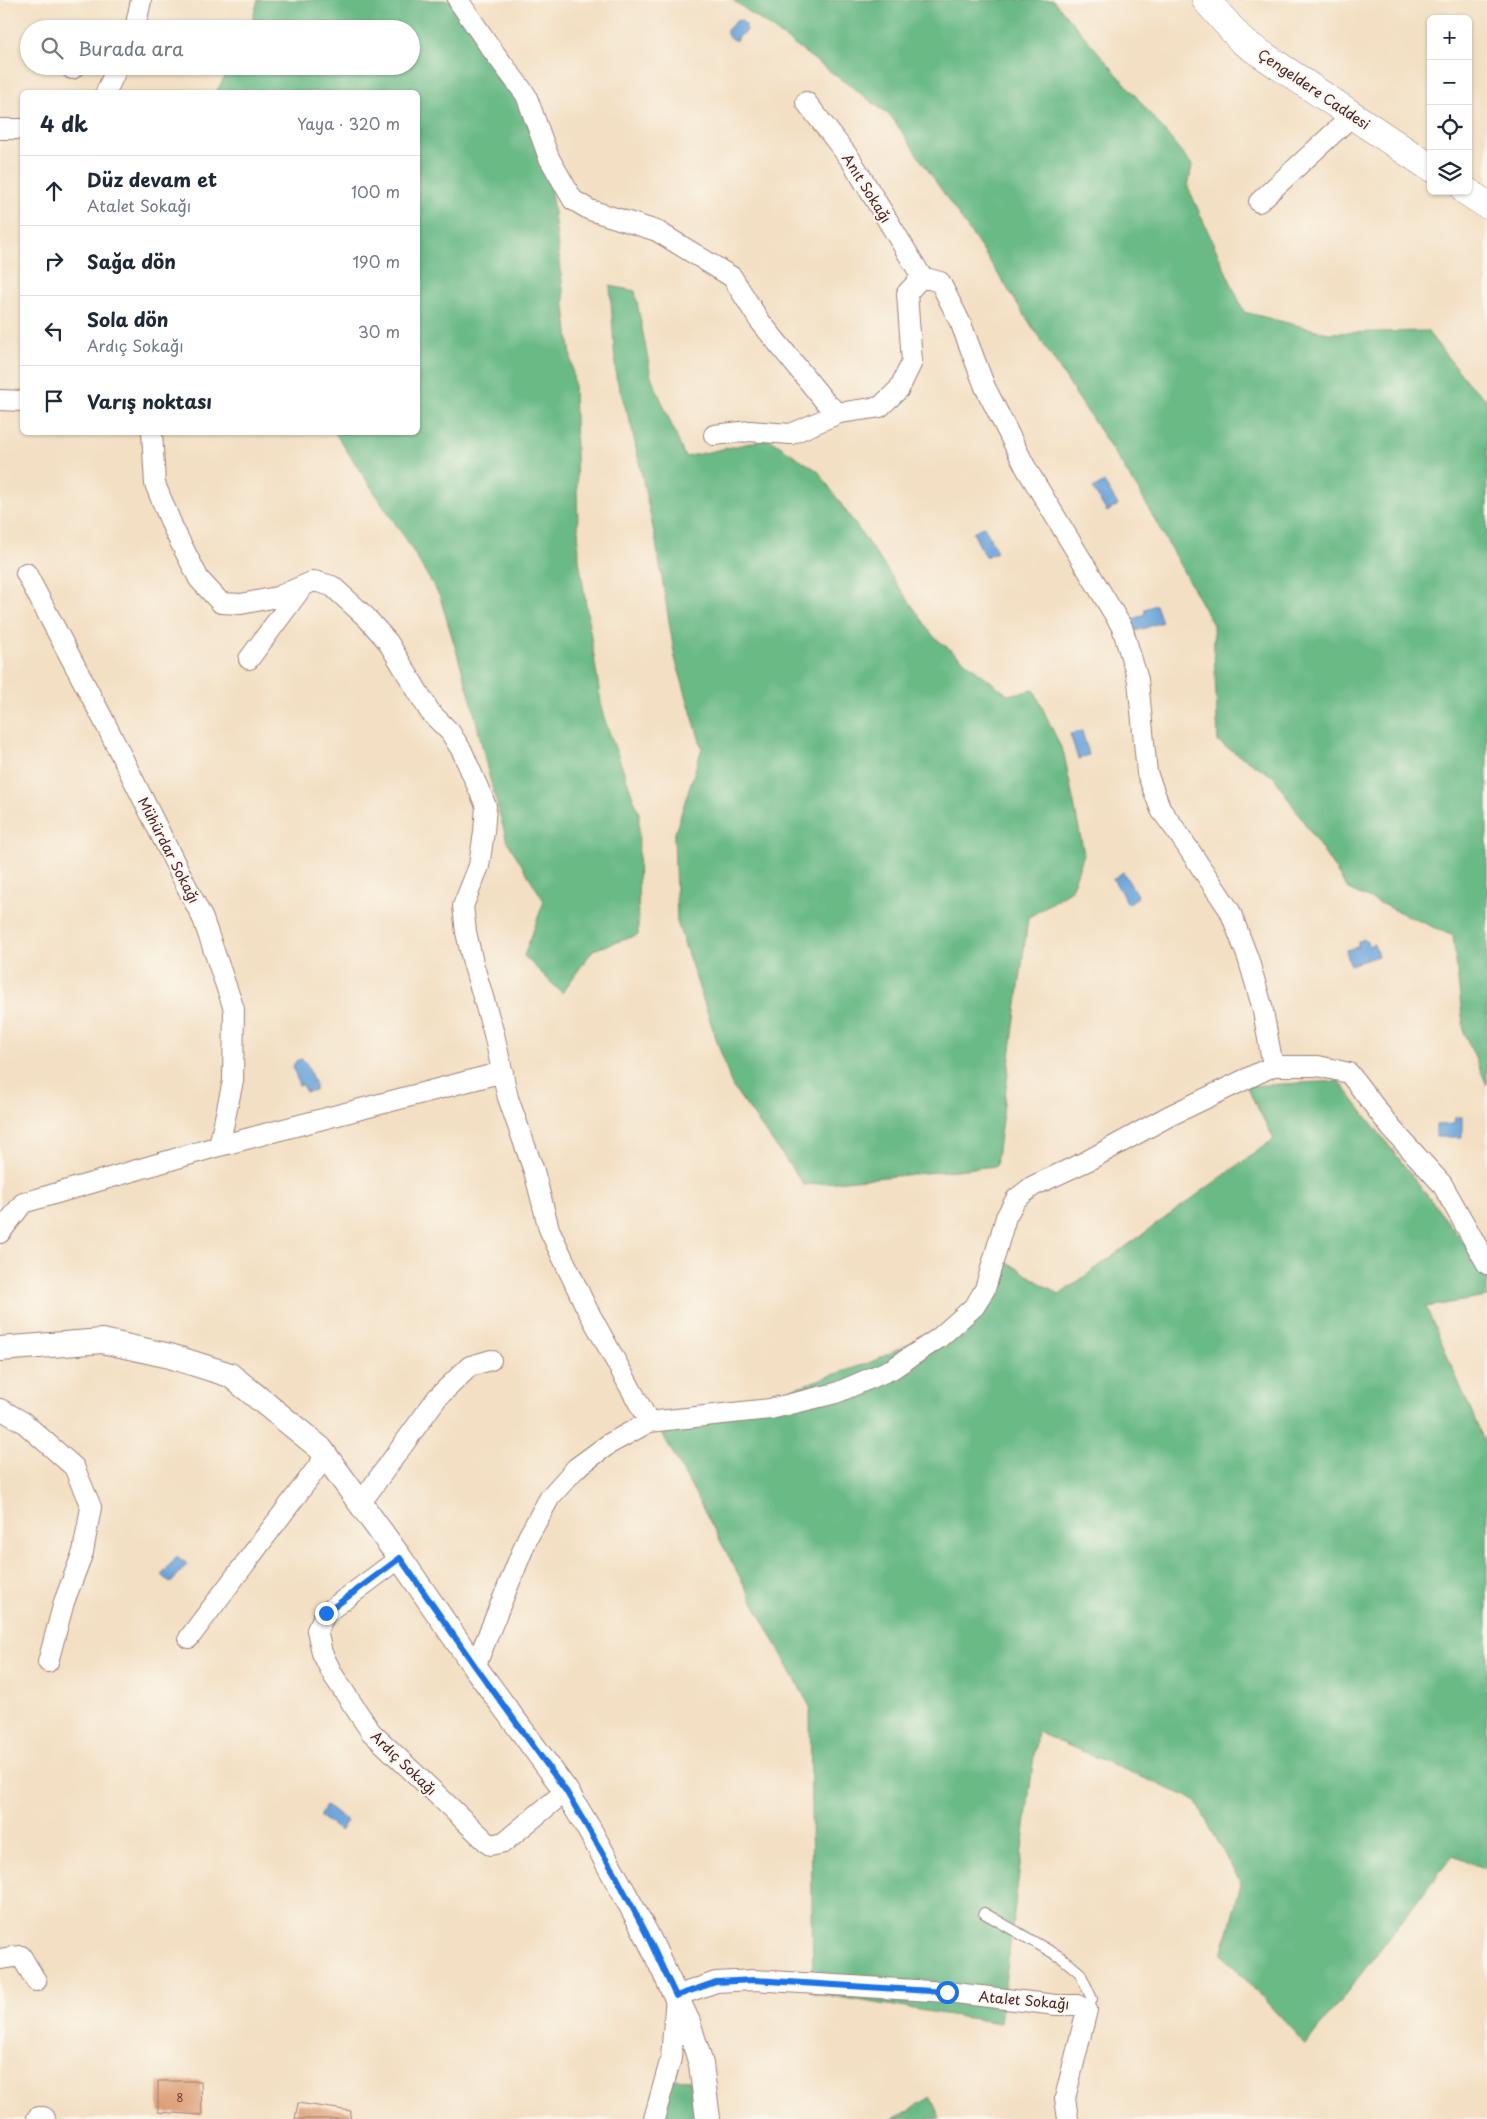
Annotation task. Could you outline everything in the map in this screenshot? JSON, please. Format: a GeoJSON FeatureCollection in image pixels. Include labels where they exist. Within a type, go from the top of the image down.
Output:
{"type":"FeatureCollection","features":[{"type":"Feature","properties":{"kind":"main road","name":"Çengeldere Caddesi"},"geometry":{"type":"LineString","coordinates":[[1206,0],[1242,41],[1427,165]]}},
{"type":"Feature","properties":{"kind":"main road"},"geometry":{"type":"LineString","coordinates":[[1472,195],[1487,205]]}},
{"type":"Feature","properties":{"kind":"street"},"geometry":{"type":"LineString","coordinates":[[136,20],[141,0]]}},
{"type":"Feature","properties":{"kind":"street"},"geometry":{"type":"LineString","coordinates":[[458,0],[490,47],[526,94],[549,158],[573,200],[590,210],[657,230],[732,277],[759,320],[827,404],[839,412]]}},
{"type":"Feature","properties":{"kind":"street"},"geometry":{"type":"LineString","coordinates":[[107,90],[114,75]]}},
{"type":"Feature","properties":{"kind":"street","name":"Anıt Sokağı"},"geometry":{"type":"LineString","coordinates":[[806,102],[851,160],[922,277]]}},
{"type":"Feature","properties":{"kind":"street"},"geometry":{"type":"LineString","coordinates":[[1259,202],[1353,115]]}},
{"type":"Feature","properties":{"kind":"street"},"geometry":{"type":"LineString","coordinates":[[0,129],[20,129]]}},
{"type":"Feature","properties":{"kind":"street"},"geometry":{"type":"LineString","coordinates":[[714,436],[750,431],[791,434],[839,412],[860,412],[880,408],[899,389],[912,362],[907,293],[922,277],[940,282],[960,324],[985,387],[1026,468],[1122,627],[1138,680],[1147,773],[1161,810],[1230,911],[1248,958],[1262,1006],[1274,1066]]}},
{"type":"Feature","properties":{"kind":"street"},"geometry":{"type":"LineString","coordinates":[[0,400],[20,401]]}},
{"type":"Feature","properties":{"kind":"street"},"geometry":{"type":"LineString","coordinates":[[152,435],[155,484],[174,530],[199,579],[221,603],[241,604],[277,597],[314,581],[332,586],[366,617],[388,642],[430,712],[450,732],[462,751],[486,806],[479,866],[464,906],[472,963],[494,1034],[508,1098],[534,1170],[549,1229],[586,1308],[649,1422]]}},
{"type":"Feature","properties":{"kind":"street","name":"Mühürdar Sokağı"},"geometry":{"type":"LineString","coordinates":[[26,573],[102,717],[203,919],[234,1010],[233,1080],[219,1146]]}},
{"type":"Feature","properties":{"kind":"street"},"geometry":{"type":"LineString","coordinates":[[249,659],[303,586]]}},
{"type":"Feature","properties":{"kind":"street"},"geometry":{"type":"LineString","coordinates":[[475,1666],[528,1537],[550,1497],[576,1468],[609,1444],[649,1422],[770,1408],[836,1392],[892,1369],[939,1338],[975,1306],[985,1289],[1006,1217],[1016,1199],[1027,1190],[1087,1161],[1169,1116],[1274,1066],[1318,1066],[1349,1073],[1390,1128],[1442,1184],[1487,1264]]}},
{"type":"Feature","properties":{"kind":"street"},"geometry":{"type":"LineString","coordinates":[[0,1233],[23,1203],[219,1146],[503,1072]]}},
{"type":"Feature","properties":{"kind":"street"},"geometry":{"type":"LineString","coordinates":[[0,1349],[102,1341],[170,1356],[222,1372],[230,1375],[320,1448],[566,1791],[620,1884],[688,2022],[701,2064],[708,2119]]}},
{"type":"Feature","properties":{"kind":"street"},"geometry":{"type":"LineString","coordinates":[[360,1504],[437,1398],[470,1366],[491,1360]]}},
{"type":"Feature","properties":{"kind":"street"},"geometry":{"type":"LineString","coordinates":[[0,1409],[23,1422],[74,1467],[91,1507],[83,1552],[64,1602],[48,1662]]}},
{"type":"Feature","properties":{"kind":"street"},"geometry":{"type":"LineString","coordinates":[[0,1427],[23,1422]]}},
{"type":"Feature","properties":{"kind":"street"},"geometry":{"type":"LineString","coordinates":[[189,1638],[326,1456]]}},
{"type":"Feature","properties":{"kind":"street","name":"Ardıç Sokağı"},"geometry":{"type":"LineString","coordinates":[[400,1558],[326,1613],[317,1630],[322,1653],[333,1675],[371,1732],[490,1845],[504,1842],[566,1791]]}},
{"type":"Feature","properties":{"kind":"street"},"geometry":{"type":"LineString","coordinates":[[0,1959],[21,1956],[36,1981]]}},
{"type":"Feature","properties":{"kind":"street","name":"Atalet Sokağı"},"geometry":{"type":"LineString","coordinates":[[676,1996],[716,1982],[754,1980],[947,1992],[1056,2005],[1077,2004],[1087,2010],[1065,2098],[1068,2119]]}},
{"type":"Feature","properties":{"kind":"street"},"geometry":{"type":"LineString","coordinates":[[654,2119],[671,2058],[676,1996]]}},
{"type":"Feature","properties":{"kind":"lane"},"geometry":{"type":"LineString","coordinates":[[984,1913],[1062,1958],[1080,1973],[1092,1998],[1087,2010]]}},
{"type":"Feature","properties":{"kind":"green space"},"geometry":{"type":"Polygon","coordinates":[[[258,0],[465,0],[539,117],[553,205],[574,383],[579,559],[603,715],[639,813],[638,935],[593,950],[562,993],[524,956],[544,901],[507,841],[472,703],[440,597],[405,538],[336,435],[420,435],[420,90],[217,90],[226,75],[420,75],[420,20],[252,20],[258,0]]]}},
{"type":"Feature","properties":{"kind":"green space"},"geometry":{"type":"Polygon","coordinates":[[[733,0],[1053,0],[1130,89],[1192,165],[1188,187],[1244,312],[1328,333],[1427,331],[1469,384],[1487,400],[1487,1085],[1464,1033],[1453,936],[1348,889],[1274,777],[1218,742],[1213,625],[1140,493],[985,254],[891,116],[733,0]]]}},
{"type":"Feature","properties":{"kind":"green space"},"geometry":{"type":"Polygon","coordinates":[[[610,286],[635,291],[651,376],[685,457],[769,439],[818,471],[934,637],[1008,695],[1034,690],[1064,754],[1084,854],[1071,890],[1028,918],[996,1166],[804,1185],[732,1086],[677,922],[674,836],[702,748],[675,658],[656,542],[632,429],[616,377],[610,286]]]}},
{"type":"Feature","properties":{"kind":"green space"},"geometry":{"type":"Polygon","coordinates":[[[1339,1081],[1487,1273],[1487,1297],[1426,1307],[1487,1448],[1487,1870],[1453,1855],[1306,2045],[1222,1954],[1241,1884],[1195,1800],[1037,1732],[1000,2023],[813,1993],[810,1707],[662,1433],[871,1362],[971,1315],[1001,1258],[1059,1295],[1274,1139],[1246,1086],[1339,1081]]]}},
{"type":"Feature","properties":{"kind":"green space"},"geometry":{"type":"Polygon","coordinates":[[[674,2079],[690,2080],[706,2119],[654,2119],[674,2079]]]}},
{"type":"Feature","properties":{"kind":"green space"},"geometry":{"type":"Polygon","coordinates":[[[931,2097],[940,2119],[893,2119],[931,2097]]]}},
{"type":"Feature","properties":{"kind":"water"},"geometry":{"type":"Polygon","coordinates":[[[741,20],[746,25],[746,32],[737,37],[737,40],[733,40],[727,35],[727,30],[736,21],[741,20]]]}},
{"type":"Feature","properties":{"kind":"water"},"geometry":{"type":"Polygon","coordinates":[[[1104,482],[1118,505],[1107,512],[1093,489],[1104,482]]]}},
{"type":"Feature","properties":{"kind":"water"},"geometry":{"type":"Polygon","coordinates":[[[984,526],[997,552],[985,557],[973,532],[984,526]]]}},
{"type":"Feature","properties":{"kind":"water"},"geometry":{"type":"Polygon","coordinates":[[[1156,605],[1162,622],[1136,631],[1132,619],[1144,615],[1145,609],[1156,605]]]}},
{"type":"Feature","properties":{"kind":"water"},"geometry":{"type":"Polygon","coordinates":[[[1082,731],[1089,755],[1078,759],[1070,734],[1082,731]]]}},
{"type":"Feature","properties":{"kind":"water"},"geometry":{"type":"Polygon","coordinates":[[[1123,872],[1138,897],[1128,904],[1113,879],[1123,872]]]}},
{"type":"Feature","properties":{"kind":"water"},"geometry":{"type":"Polygon","coordinates":[[[1363,939],[1367,942],[1368,946],[1374,944],[1378,956],[1350,965],[1346,950],[1358,947],[1358,942],[1363,939]]]}},
{"type":"Feature","properties":{"kind":"water"},"geometry":{"type":"Polygon","coordinates":[[[301,1059],[306,1062],[315,1085],[315,1090],[306,1092],[302,1085],[299,1086],[293,1066],[296,1061],[301,1059]]]}},
{"type":"Feature","properties":{"kind":"water"},"geometry":{"type":"Polygon","coordinates":[[[1455,1117],[1462,1117],[1462,1137],[1436,1137],[1436,1125],[1454,1124],[1455,1117]]]}},
{"type":"Feature","properties":{"kind":"water"},"geometry":{"type":"Polygon","coordinates":[[[177,1556],[187,1564],[171,1583],[162,1575],[177,1556]]]}},
{"type":"Feature","properties":{"kind":"water"},"geometry":{"type":"Polygon","coordinates":[[[326,1806],[347,1821],[340,1831],[319,1816],[326,1806]]]}},
{"type":"Feature","properties":{"kind":"building"},"geometry":{"type":"Polygon","coordinates":[[[158,2081],[201,2081],[202,2115],[158,2112],[158,2081]]]}},
{"type":"Feature","properties":{"kind":"building"},"geometry":{"type":"Polygon","coordinates":[[[298,2103],[351,2111],[350,2119],[295,2119],[298,2103]]]}},
{"type":"Feature","properties":{"kind":"route"},"geometry":{"type":"LineString","coordinates":[[326,1613],[400,1558],[475,1666],[566,1791],[616,1876],[676,1996],[716,1982],[754,1980],[947,1992]]}}]}
